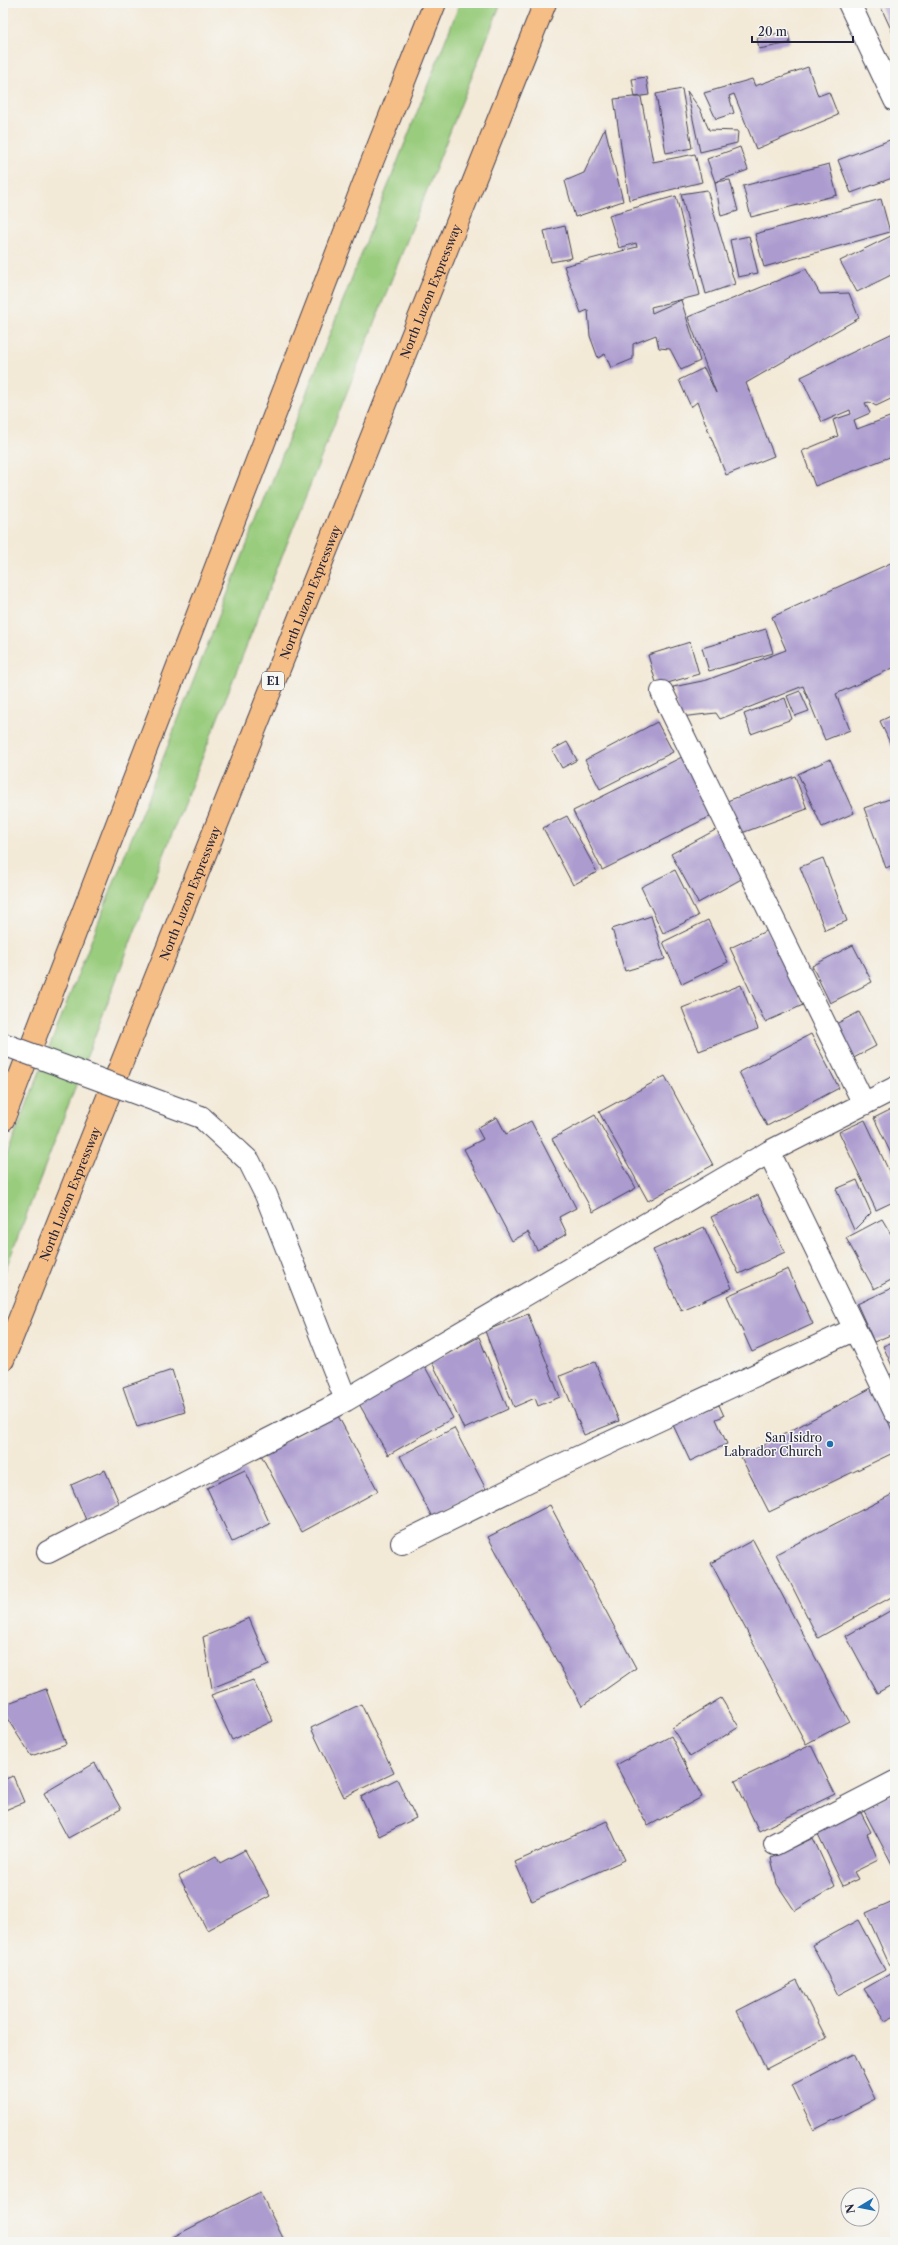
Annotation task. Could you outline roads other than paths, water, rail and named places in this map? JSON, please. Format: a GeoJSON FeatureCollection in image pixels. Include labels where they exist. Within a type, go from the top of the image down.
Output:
{"type":"FeatureCollection","features":[{"type":"Feature","properties":{"kind":"highway"},"geometry":{"type":"LineString","coordinates":[[3,1120],[369,169],[435,3]]}},
{"type":"Feature","properties":{"kind":"highway","name":"North Luzon Expressway"},"geometry":{"type":"LineString","coordinates":[[3,1360],[545,3]]}},
{"type":"Feature","properties":{"kind":"street"},"geometry":{"type":"LineString","coordinates":[[849,3],[895,100]]}},
{"type":"Feature","properties":{"kind":"street"},"geometry":{"type":"LineString","coordinates":[[662,692],[864,1104]]}},
{"type":"Feature","properties":{"kind":"street"},"geometry":{"type":"LineString","coordinates":[[3,1044],[201,1117],[249,1161],[266,1195],[346,1400]]}},
{"type":"Feature","properties":{"kind":"street"},"geometry":{"type":"LineString","coordinates":[[48,1552],[346,1400],[769,1152],[895,1088]]}},
{"type":"Feature","properties":{"kind":"street"},"geometry":{"type":"LineString","coordinates":[[769,1152],[895,1412]]}},
{"type":"Feature","properties":{"kind":"street"},"geometry":{"type":"LineString","coordinates":[[402,1543],[555,1468],[855,1329]]}},
{"type":"Feature","properties":{"kind":"street"},"geometry":{"type":"LineString","coordinates":[[775,1844],[895,1782]]}},
{"type":"Feature","properties":{"kind":"place","name":"San Isidro Labrador Church"},"geometry":{"type":"Point","coordinates":[830,1444]}}]}
